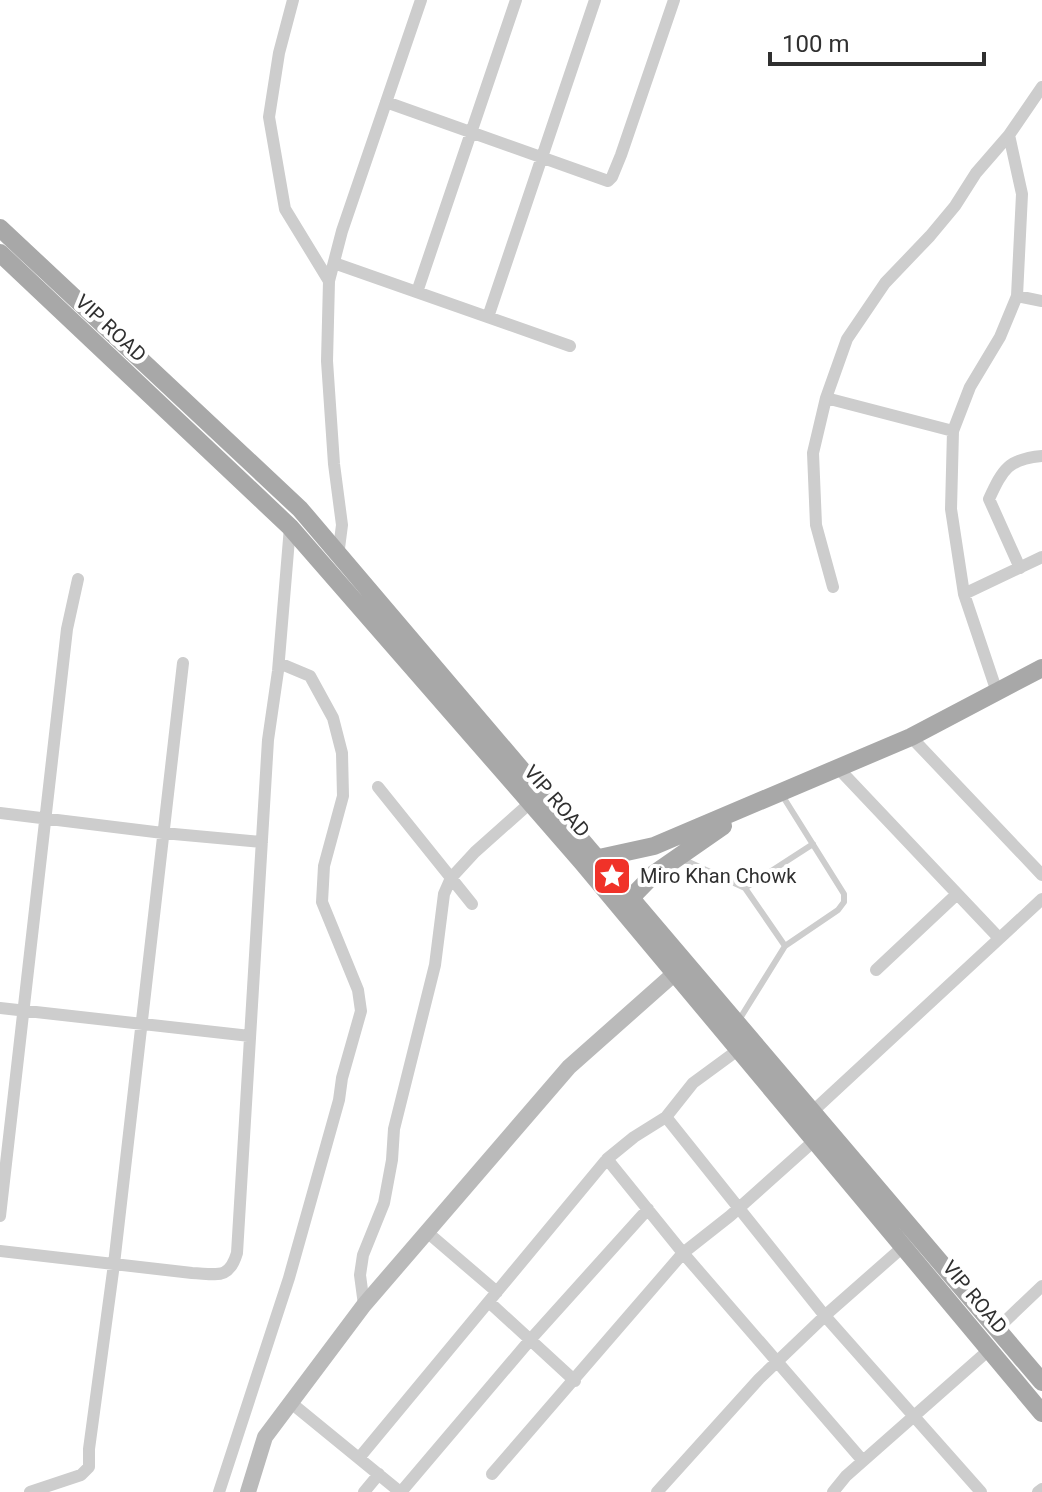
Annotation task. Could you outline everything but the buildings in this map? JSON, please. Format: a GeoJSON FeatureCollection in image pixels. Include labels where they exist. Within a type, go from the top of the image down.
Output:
{"type":"FeatureCollection","features":[{"type":"Feature","properties":{"kind":"main road","name":"VIP ROAD"},"geometry":{"type":"LineString","coordinates":[[0,228],[300,509],[680,968],[738,1050],[1039,1403]]}},
{"type":"Feature","properties":{"kind":"main road","name":"VIP ROAD"},"geometry":{"type":"LineString","coordinates":[[0,253],[290,527],[530,803],[590,860]]}},
{"type":"Feature","properties":{"kind":"main road"},"geometry":{"type":"LineString","coordinates":[[590,860],[654,846],[911,737],[1042,668]]}},
{"type":"Feature","properties":{"kind":"main road"},"geometry":{"type":"LineString","coordinates":[[626,903],[654,874],[773,794]]}},
{"type":"Feature","properties":{"kind":"main road","name":"VIP ROAD"},"geometry":{"type":"LineString","coordinates":[[680,968],[738,1023],[1042,1382]]}},
{"type":"Feature","properties":{"kind":"main road"},"geometry":{"type":"LineString","coordinates":[[248,1492],[265,1437],[364,1305],[569,1067],[680,968]]}},
{"type":"Feature","properties":{"kind":"street"},"geometry":{"type":"LineString","coordinates":[[293,0],[279,53],[269,117],[285,209],[329,281]]}},
{"type":"Feature","properties":{"kind":"street"},"geometry":{"type":"LineString","coordinates":[[326,571],[338,556],[342,525],[334,464],[327,361],[329,281],[342,231],[421,0]]}},
{"type":"Feature","properties":{"kind":"street"},"geometry":{"type":"LineString","coordinates":[[417,292],[516,0]]}},
{"type":"Feature","properties":{"kind":"street"},"geometry":{"type":"LineString","coordinates":[[488,317],[595,0]]}},
{"type":"Feature","properties":{"kind":"street"},"geometry":{"type":"LineString","coordinates":[[386,102],[604,180],[612,177],[674,0]]}},
{"type":"Feature","properties":{"kind":"street"},"geometry":{"type":"LineString","coordinates":[[833,587],[816,525],[813,453],[826,398],[847,339],[885,283],[939,226],[1042,87]]}},
{"type":"Feature","properties":{"kind":"street"},"geometry":{"type":"LineString","coordinates":[[997,692],[964,594],[951,509],[953,431],[970,387],[1000,337],[1017,296],[1022,194],[1009,135]]}},
{"type":"Feature","properties":{"kind":"street"},"geometry":{"type":"LineString","coordinates":[[334,263],[570,346]]}},
{"type":"Feature","properties":{"kind":"street"},"geometry":{"type":"LineString","coordinates":[[1017,296],[1042,301]]}},
{"type":"Feature","properties":{"kind":"street"},"geometry":{"type":"LineString","coordinates":[[826,398],[953,431]]}},
{"type":"Feature","properties":{"kind":"street"},"geometry":{"type":"LineString","coordinates":[[1020,568],[989,499],[1001,474],[1020,458],[1042,456]]}},
{"type":"Feature","properties":{"kind":"street"},"geometry":{"type":"LineString","coordinates":[[0,1251],[223,1274],[232,1268],[237,1253],[268,740],[279,663],[290,527]]}},
{"type":"Feature","properties":{"kind":"street"},"geometry":{"type":"LineString","coordinates":[[964,594],[1042,557]]}},
{"type":"Feature","properties":{"kind":"street"},"geometry":{"type":"LineString","coordinates":[[0,1216],[67,629],[78,579]]}},
{"type":"Feature","properties":{"kind":"street"},"geometry":{"type":"LineString","coordinates":[[30,1492],[81,1475],[89,1467],[183,663]]}},
{"type":"Feature","properties":{"kind":"street"},"geometry":{"type":"LineString","coordinates":[[219,1492],[289,1278],[361,1011],[358,990],[322,902],[324,866],[343,796],[342,753],[333,718],[310,676],[279,663]]}},
{"type":"Feature","properties":{"kind":"street"},"geometry":{"type":"LineString","coordinates":[[911,737],[1042,875]]}},
{"type":"Feature","properties":{"kind":"street"},"geometry":{"type":"LineString","coordinates":[[838,768],[999,938]]}},
{"type":"Feature","properties":{"kind":"street"},"geometry":{"type":"LineString","coordinates":[[378,787],[472,904]]}},
{"type":"Feature","properties":{"kind":"street"},"geometry":{"type":"LineString","coordinates":[[364,1305],[360,1275],[363,1255],[384,1203],[394,1129],[435,965],[444,894],[451,878],[530,803]]}},
{"type":"Feature","properties":{"kind":"street"},"geometry":{"type":"LineString","coordinates":[[0,813],[262,842]]}},
{"type":"Feature","properties":{"kind":"street"},"geometry":{"type":"LineString","coordinates":[[876,970],[957,894]]}},
{"type":"Feature","properties":{"kind":"street"},"geometry":{"type":"LineString","coordinates":[[812,1112],[1042,899]]}},
{"type":"Feature","properties":{"kind":"street"},"geometry":{"type":"LineString","coordinates":[[0,1008],[250,1036]]}},
{"type":"Feature","properties":{"kind":"street"},"geometry":{"type":"LineString","coordinates":[[359,1458],[607,1159],[666,1117],[693,1083],[738,1050]]}},
{"type":"Feature","properties":{"kind":"street"},"geometry":{"type":"LineString","coordinates":[[666,1117],[825,1316],[981,1492]]}},
{"type":"Feature","properties":{"kind":"street"},"geometry":{"type":"LineString","coordinates":[[492,1474],[683,1253],[815,1140]]}},
{"type":"Feature","properties":{"kind":"street"},"geometry":{"type":"LineString","coordinates":[[607,1159],[683,1253],[863,1461]]}},
{"type":"Feature","properties":{"kind":"street"},"geometry":{"type":"LineString","coordinates":[[290,1402],[400,1492],[530,1340],[648,1209]]}},
{"type":"Feature","properties":{"kind":"street"},"geometry":{"type":"LineString","coordinates":[[427,1232],[493,1297],[530,1340],[575,1381]]}},
{"type":"Feature","properties":{"kind":"street"},"geometry":{"type":"LineString","coordinates":[[657,1492],[778,1361],[904,1246]]}},
{"type":"Feature","properties":{"kind":"street"},"geometry":{"type":"LineString","coordinates":[[998,1328],[1042,1286]]}},
{"type":"Feature","properties":{"kind":"street"},"geometry":{"type":"LineString","coordinates":[[833,1492],[863,1461],[990,1349]]}},
{"type":"Feature","properties":{"kind":"street"},"geometry":{"type":"LineString","coordinates":[[234,1444],[260,1452]]}},
{"type":"Feature","properties":{"kind":"street"},"geometry":{"type":"LineString","coordinates":[[364,1492],[379,1474]]}},
{"type":"Feature","properties":{"kind":"lane"},"geometry":{"type":"LineString","coordinates":[[738,1023],[785,946],[838,910],[844,902],[844,894],[813,844],[773,794]]}},
{"type":"Feature","properties":{"kind":"lane"},"geometry":{"type":"LineString","coordinates":[[745,888],[813,844]]}},
{"type":"Feature","properties":{"kind":"lane"},"geometry":{"type":"LineString","coordinates":[[677,857],[745,888],[785,946]]}},
{"type":"Feature","properties":{"kind":"place","name":"Miro Khan Chowk"},"geometry":{"type":"Point","coordinates":[612,876]}}]}
